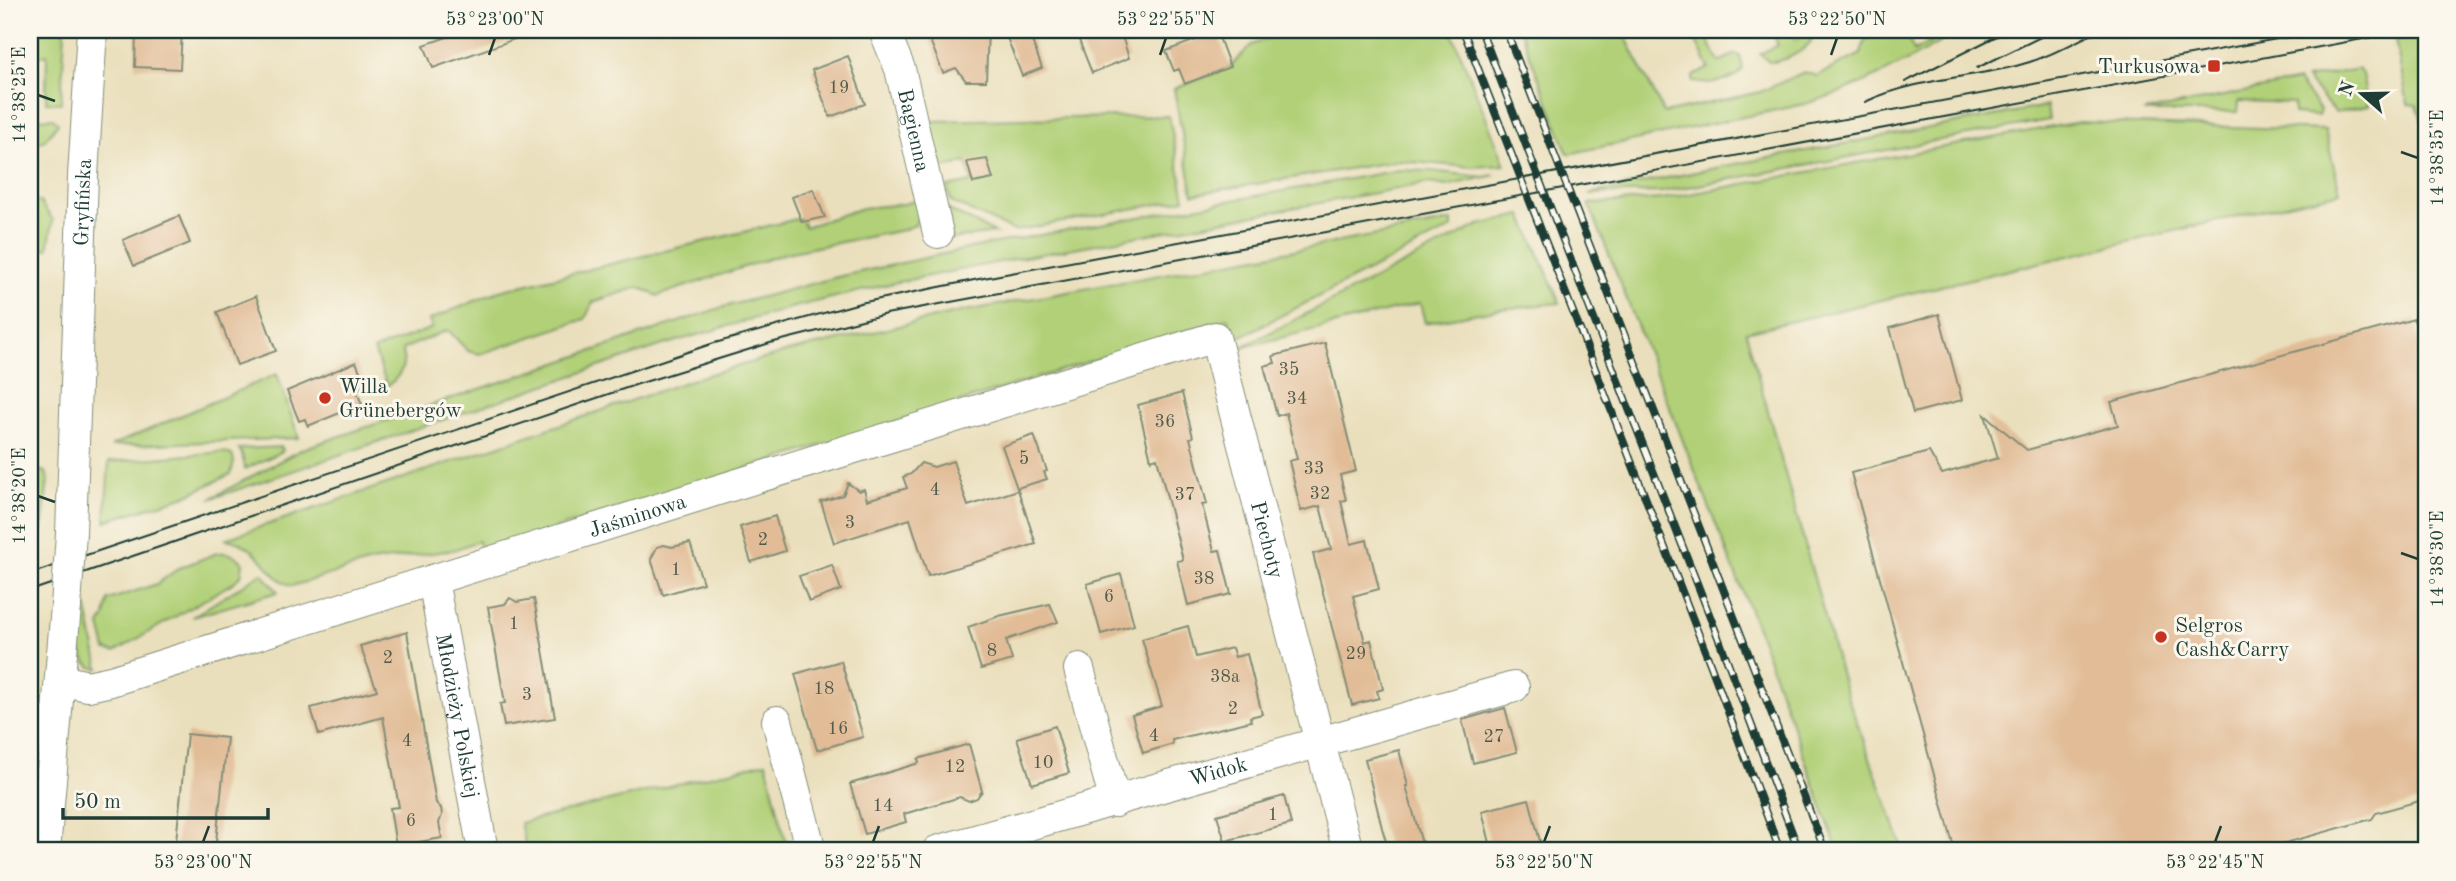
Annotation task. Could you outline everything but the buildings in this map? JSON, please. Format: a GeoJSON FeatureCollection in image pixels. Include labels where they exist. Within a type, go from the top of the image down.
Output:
{"type":"FeatureCollection","features":[{"type":"Feature","properties":{"kind":"street","name":"Gryfińska"},"geometry":{"type":"LineString","coordinates":[[45,851],[71,533],[83,176],[92,30]]}},
{"type":"Feature","properties":{"kind":"street","name":"Bagienna"},"geometry":{"type":"LineString","coordinates":[[884,30],[900,69],[938,233]]}},
{"type":"Feature","properties":{"kind":"street","name":"Jaśminowa"},"geometry":{"type":"LineString","coordinates":[[60,680],[88,686],[102,684],[949,417],[1215,337]]}},
{"type":"Feature","properties":{"kind":"street","name":"Piechoty"},"geometry":{"type":"LineString","coordinates":[[1215,337],[1348,851]]}},
{"type":"Feature","properties":{"kind":"street","name":"Młodzieży Polskiej"},"geometry":{"type":"LineString","coordinates":[[433,580],[482,851]]}},
{"type":"Feature","properties":{"kind":"street"},"geometry":{"type":"LineString","coordinates":[[1079,669],[1115,802]]}},
{"type":"Feature","properties":{"kind":"street"},"geometry":{"type":"LineString","coordinates":[[1320,741],[1514,687]]}},
{"type":"Feature","properties":{"kind":"street"},"geometry":{"type":"LineString","coordinates":[[777,721],[811,851]]}},
{"type":"Feature","properties":{"kind":"street","name":"Widok"},"geometry":{"type":"LineString","coordinates":[[937,851],[1283,754],[1320,741]]}},
{"type":"Feature","properties":{"kind":"green space"},"geometry":{"type":"Polygon","coordinates":[[[30,30],[65,30],[61,103],[46,102],[47,54],[30,59],[30,30]]]}},
{"type":"Feature","properties":{"kind":"green space"},"geometry":{"type":"Polygon","coordinates":[[[1291,30],[1451,30],[1505,165],[1473,167],[1397,161],[1193,194],[1174,89],[1230,67],[1251,45],[1291,30]]]}},
{"type":"Feature","properties":{"kind":"green space"},"geometry":{"type":"Polygon","coordinates":[[[1520,30],[1622,30],[1664,113],[1760,92],[1804,72],[1817,76],[1861,54],[1865,40],[1886,30],[1904,30],[1914,51],[1952,30],[1954,34],[1882,74],[1825,98],[1568,154],[1520,30]]]}},
{"type":"Feature","properties":{"kind":"green space"},"geometry":{"type":"Polygon","coordinates":[[[1690,30],[1703,30],[1719,62],[1735,54],[1740,56],[1743,69],[1734,77],[1720,81],[1693,82],[1693,76],[1709,68],[1690,30]]]}},
{"type":"Feature","properties":{"kind":"green space"},"geometry":{"type":"Polygon","coordinates":[[[1771,30],[1790,30],[1795,40],[1811,32],[1812,39],[1805,48],[1793,55],[1780,61],[1769,62],[1760,54],[1778,45],[1771,30]]]}},
{"type":"Feature","properties":{"kind":"green space"},"geometry":{"type":"Polygon","coordinates":[[[2426,36],[2426,132],[2417,105],[2408,104],[2395,40],[2426,36]]]}},
{"type":"Feature","properties":{"kind":"green space"},"geometry":{"type":"Polygon","coordinates":[[[2358,69],[2362,74],[2368,106],[2335,113],[2306,79],[2358,69]]]}},
{"type":"Feature","properties":{"kind":"green space"},"geometry":{"type":"Polygon","coordinates":[[[2298,81],[2320,110],[2318,116],[2294,114],[2294,103],[2239,101],[2238,112],[2143,112],[2298,81]]]}},
{"type":"Feature","properties":{"kind":"green space"},"geometry":{"type":"Polygon","coordinates":[[[30,101],[34,101],[33,119],[53,118],[58,123],[45,140],[30,146],[30,101]]]}},
{"type":"Feature","properties":{"kind":"green space"},"geometry":{"type":"Polygon","coordinates":[[[2047,106],[2049,120],[1661,192],[1589,194],[1725,166],[2047,106]]]}},
{"type":"Feature","properties":{"kind":"green space"},"geometry":{"type":"Polygon","coordinates":[[[1169,116],[1185,199],[1014,231],[951,202],[947,187],[972,182],[967,162],[942,168],[930,121],[1169,116]]]}},
{"type":"Feature","properties":{"kind":"green space"},"geometry":{"type":"Polygon","coordinates":[[[2079,122],[2325,130],[2340,192],[1746,332],[1845,690],[1904,851],[1838,851],[1759,633],[1589,204],[1662,199],[2079,122]]]}},
{"type":"Feature","properties":{"kind":"green space"},"geometry":{"type":"Polygon","coordinates":[[[1399,170],[1484,177],[1495,175],[1446,186],[1429,183],[1025,257],[898,282],[790,308],[663,345],[210,499],[302,449],[720,308],[841,276],[990,244],[1399,170]]]}},
{"type":"Feature","properties":{"kind":"green space"},"geometry":{"type":"Polygon","coordinates":[[[30,198],[40,202],[53,220],[48,249],[30,248],[30,198]]]}},
{"type":"Feature","properties":{"kind":"green space"},"geometry":{"type":"Polygon","coordinates":[[[919,199],[919,216],[915,225],[903,230],[786,253],[657,296],[639,287],[593,302],[585,319],[480,354],[468,351],[448,330],[403,349],[401,370],[387,386],[374,350],[432,328],[429,320],[499,291],[801,218],[805,227],[862,208],[904,204],[919,199]]]}},
{"type":"Feature","properties":{"kind":"green space"},"geometry":{"type":"Polygon","coordinates":[[[945,208],[995,233],[952,239],[945,208]]]}},
{"type":"Feature","properties":{"kind":"green space"},"geometry":{"type":"Polygon","coordinates":[[[1522,215],[1560,303],[1500,309],[1425,323],[1420,303],[1240,348],[1479,225],[1522,215]]]}},
{"type":"Feature","properties":{"kind":"green space"},"geometry":{"type":"Polygon","coordinates":[[[1452,221],[1452,228],[1232,341],[1228,318],[481,552],[478,541],[453,550],[371,562],[292,586],[275,575],[248,547],[225,539],[700,377],[791,351],[965,311],[1452,221]]]}},
{"type":"Feature","properties":{"kind":"green space"},"geometry":{"type":"Polygon","coordinates":[[[277,374],[299,438],[111,446],[277,374]]]}},
{"type":"Feature","properties":{"kind":"green space"},"geometry":{"type":"Polygon","coordinates":[[[282,447],[283,451],[245,469],[239,449],[282,447]]]}},
{"type":"Feature","properties":{"kind":"green space"},"geometry":{"type":"Polygon","coordinates":[[[223,452],[232,455],[234,461],[231,474],[183,497],[105,521],[109,462],[223,452]]]}},
{"type":"Feature","properties":{"kind":"green space"},"geometry":{"type":"Polygon","coordinates":[[[37,470],[46,472],[48,479],[42,533],[30,537],[30,477],[37,470]]]}},
{"type":"Feature","properties":{"kind":"green space"},"geometry":{"type":"Polygon","coordinates":[[[217,553],[232,554],[238,558],[243,563],[241,576],[115,652],[106,650],[100,625],[105,617],[108,600],[157,584],[179,568],[217,553]]]}},
{"type":"Feature","properties":{"kind":"green space"},"geometry":{"type":"Polygon","coordinates":[[[262,573],[278,592],[192,617],[262,573]]]}},
{"type":"Feature","properties":{"kind":"green space"},"geometry":{"type":"Polygon","coordinates":[[[85,599],[99,669],[91,667],[85,660],[79,644],[82,600],[85,599]]]}},
{"type":"Feature","properties":{"kind":"green space"},"geometry":{"type":"Polygon","coordinates":[[[766,762],[788,851],[527,851],[520,823],[766,762]]]}},
{"type":"Feature","properties":{"kind":"tram line"},"geometry":{"type":"LineString","coordinates":[[1905,82],[2009,30]]}},
{"type":"Feature","properties":{"kind":"tram line"},"geometry":{"type":"LineString","coordinates":[[1977,68],[2055,30]]}},
{"type":"Feature","properties":{"kind":"tram line"},"geometry":{"type":"LineString","coordinates":[[1865,102],[1920,84],[2027,63],[2100,30]]}},
{"type":"Feature","properties":{"kind":"tram line"},"geometry":{"type":"LineString","coordinates":[[30,574],[711,344],[860,303],[2326,30]]}},
{"type":"Feature","properties":{"kind":"tram line"},"geometry":{"type":"LineString","coordinates":[[30,591],[638,384],[770,343],[886,314],[2411,30]]}},
{"type":"Feature","properties":{"kind":"railway"},"geometry":{"type":"LineString","coordinates":[[1463,30],[1711,666],[1780,851]]}},
{"type":"Feature","properties":{"kind":"railway"},"geometry":{"type":"LineString","coordinates":[[1481,30],[1799,851]]}},
{"type":"Feature","properties":{"kind":"railway"},"geometry":{"type":"LineString","coordinates":[[1506,30],[1825,851]]}},
{"type":"Feature","properties":{"kind":"place","name":"Turkusowa"},"geometry":{"type":"Point","coordinates":[2214,66]}},
{"type":"Feature","properties":{"kind":"place","name":"Willa Grünebergów"},"geometry":{"type":"Point","coordinates":[325,398]}},
{"type":"Feature","properties":{"kind":"place","name":"Selgros Cash&Carry"},"geometry":{"type":"Point","coordinates":[2161,637]}}]}
